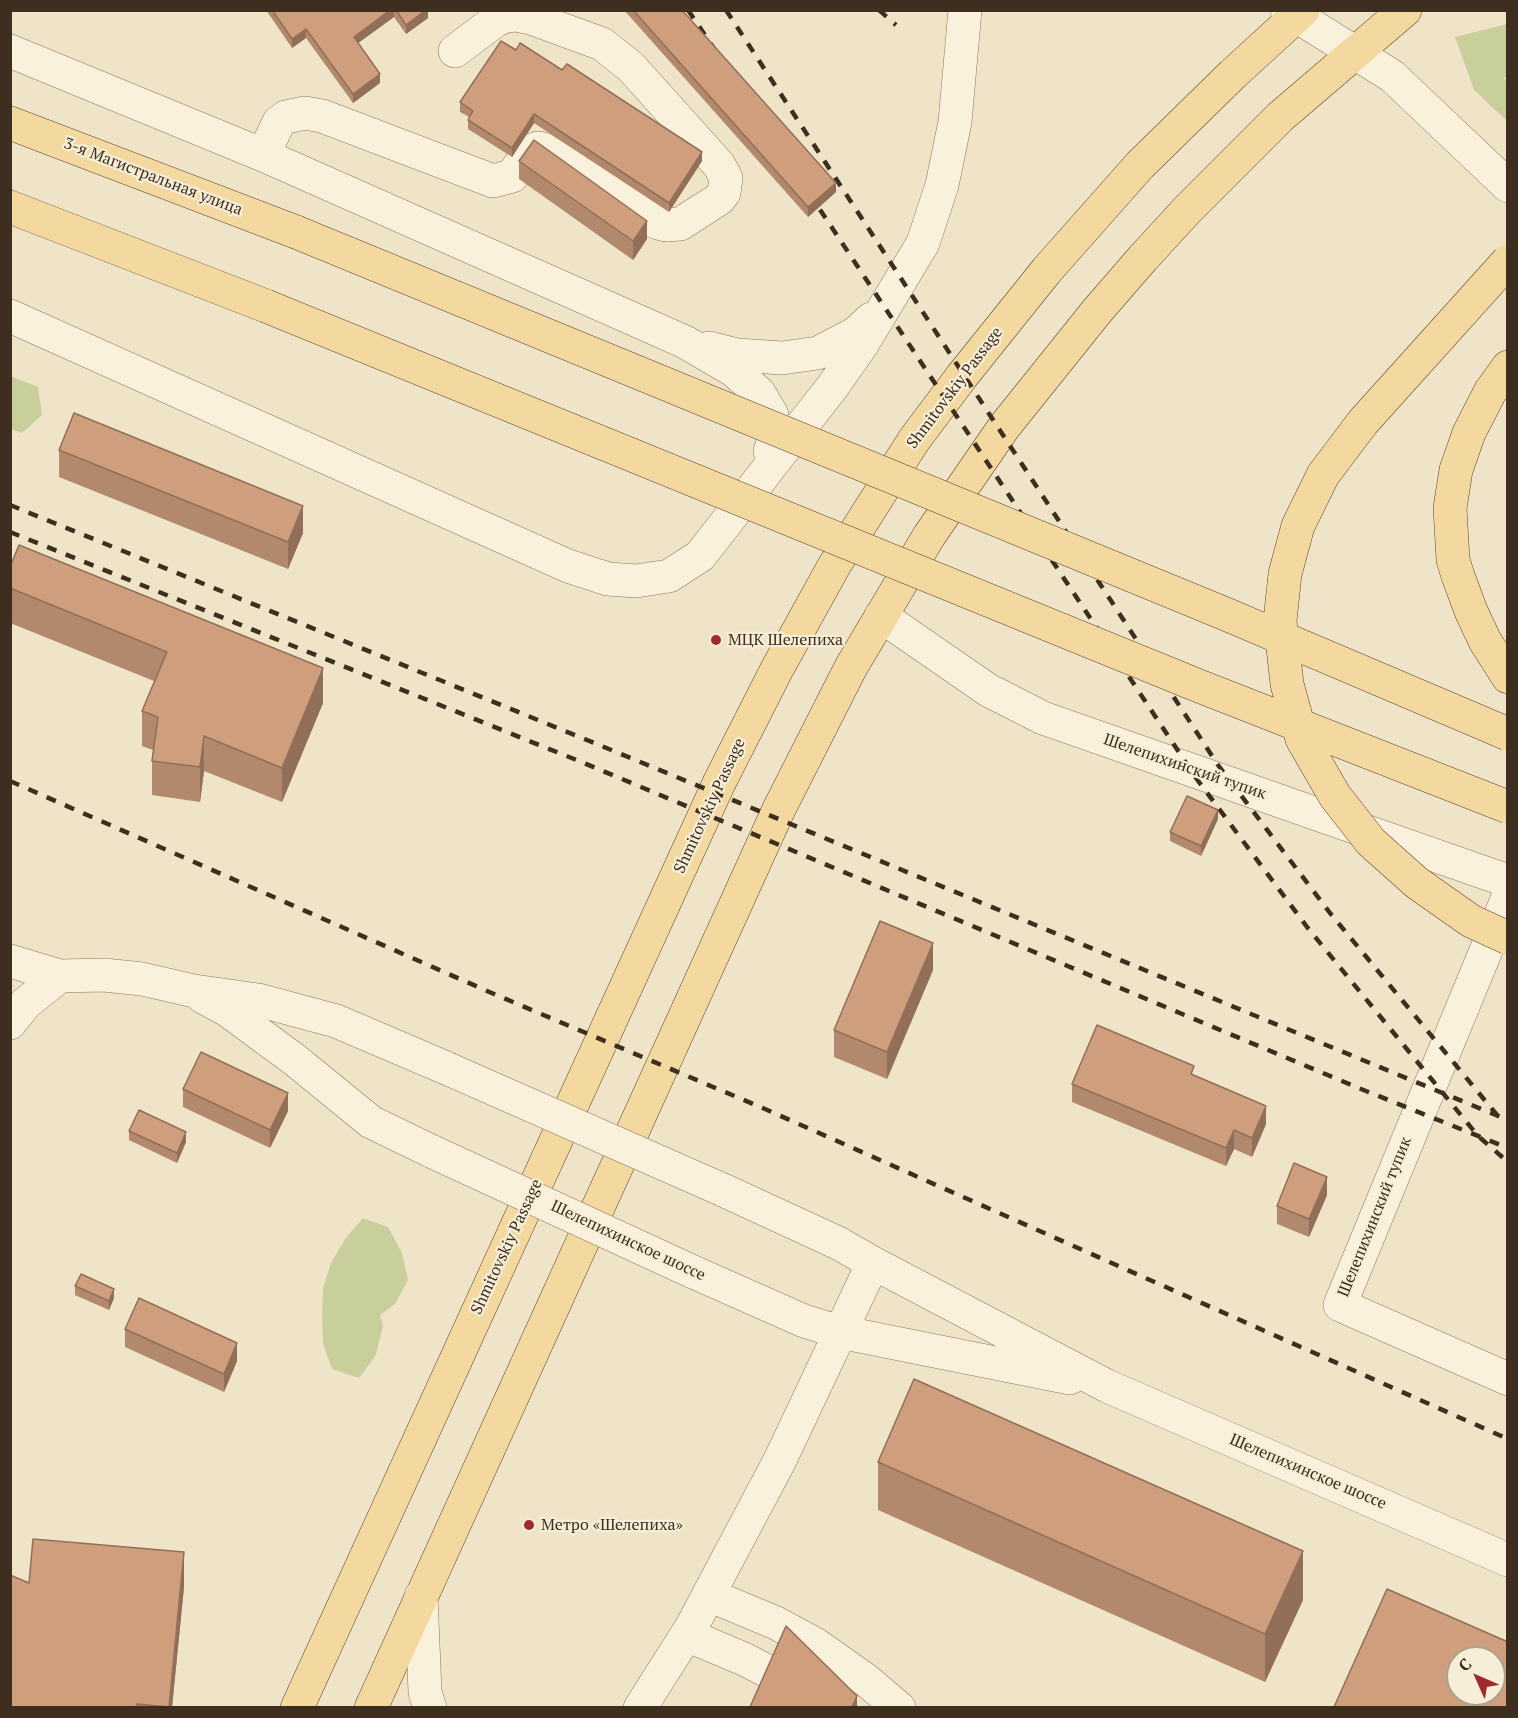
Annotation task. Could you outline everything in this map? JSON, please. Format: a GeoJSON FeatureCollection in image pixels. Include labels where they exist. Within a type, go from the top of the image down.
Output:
{"type":"FeatureCollection","features":[{"type":"Feature","properties":{"kind":"main road"},"geometry":{"type":"LineString","coordinates":[[371,1707],[778,811],[820,726],[881,616],[929,536],[1004,427],[1097,311],[1187,210],[1280,117],[1405,10]]}},
{"type":"Feature","properties":{"kind":"main road","name":"Shmitovskiy Passage"},"geometry":{"type":"LineString","coordinates":[[297,1707],[719,783],[781,661],[834,566],[914,440],[1047,270],[1140,165],[1295,12]]}},
{"type":"Feature","properties":{"kind":"main road","name":"3-я Магистральная улица"},"geometry":{"type":"LineString","coordinates":[[10,123],[296,232],[1228,615],[1508,734]]}},
{"type":"Feature","properties":{"kind":"main road"},"geometry":{"type":"LineString","coordinates":[[10,207],[266,306],[1210,690],[1508,807]]}},
{"type":"Feature","properties":{"kind":"main road"},"geometry":{"type":"LineString","coordinates":[[1508,261],[1363,422],[1323,475],[1298,526],[1285,574],[1280,621],[1287,684],[1302,739],[1335,796],[1371,842],[1417,883],[1471,921],[1508,938]]}},
{"type":"Feature","properties":{"kind":"main road"},"geometry":{"type":"LineString","coordinates":[[1508,366],[1490,392],[1469,433],[1456,471],[1450,508],[1453,560],[1458,576],[1485,641],[1508,677]]}},
{"type":"Feature","properties":{"kind":"street"},"geometry":{"type":"LineString","coordinates":[[10,316],[568,566],[608,579],[636,581],[669,576],[700,556],[758,484],[864,343],[923,243],[942,185],[955,122],[965,10]]}},
{"type":"Feature","properties":{"kind":"street"},"geometry":{"type":"LineString","coordinates":[[1295,12],[1392,76],[1508,186]]}},
{"type":"Feature","properties":{"kind":"street"},"geometry":{"type":"LineString","coordinates":[[263,155],[279,122],[286,117],[305,112],[322,116],[493,181],[512,176],[530,151],[534,148],[543,149],[658,223],[666,225],[680,224],[719,200],[724,193],[726,178],[719,165],[631,67],[602,44],[531,18],[516,15],[505,16],[495,21],[455,51]]}},
{"type":"Feature","properties":{"kind":"street"},"geometry":{"type":"LineString","coordinates":[[10,51],[263,155],[685,342],[733,370],[759,393],[772,415],[772,444],[758,484]]}},
{"type":"Feature","properties":{"kind":"street"},"geometry":{"type":"LineString","coordinates":[[685,342],[737,355],[782,358],[818,352],[856,333],[887,303]]}},
{"type":"Feature","properties":{"kind":"street","name":"Шелепихинский тупик"},"geometry":{"type":"LineString","coordinates":[[881,616],[988,690],[1043,718],[1508,881]]}},
{"type":"Feature","properties":{"kind":"street","name":"Шелепихинский тупик"},"geometry":{"type":"LineString","coordinates":[[1508,897],[1340,1305],[1508,1379]]}},
{"type":"Feature","properties":{"kind":"street","name":"Шелепихинское шоссе"},"geometry":{"type":"LineString","coordinates":[[10,961],[60,976],[104,975],[142,979],[194,991],[258,1000],[336,1021],[723,1190],[838,1243],[1107,1386],[1508,1560]]}},
{"type":"Feature","properties":{"kind":"street"},"geometry":{"type":"LineString","coordinates":[[10,1023],[26,1004],[60,976]]}},
{"type":"Feature","properties":{"kind":"street","name":"Шелепихинское шоссе"},"geometry":{"type":"LineString","coordinates":[[194,991],[227,1010],[295,1060],[371,1122],[804,1321],[840,1332],[1107,1386]]}},
{"type":"Feature","properties":{"kind":"street"},"geometry":{"type":"LineString","coordinates":[[640,1707],[687,1635],[780,1460],[873,1263]]}},
{"type":"Feature","properties":{"kind":"street"},"geometry":{"type":"LineString","coordinates":[[709,1595],[776,1623],[814,1644],[866,1680],[899,1707]]}},
{"type":"Feature","properties":{"kind":"street"},"geometry":{"type":"LineString","coordinates":[[421,1596],[425,1692],[430,1707]]}},
{"type":"Feature","properties":{"kind":"street"},"geometry":{"type":"LineString","coordinates":[[687,1635],[746,1660],[793,1685],[816,1707]]}},
{"type":"Feature","properties":{"kind":"green space"},"geometry":{"type":"Polygon","coordinates":[[[1507,24],[1507,76],[1504,78],[1507,82],[1507,121],[1474,90],[1455,37],[1507,24]]]}},
{"type":"Feature","properties":{"kind":"green space"},"geometry":{"type":"Polygon","coordinates":[[[10,376],[38,387],[42,415],[22,433],[11,429],[10,376]]]}},
{"type":"Feature","properties":{"kind":"green space"},"geometry":{"type":"Polygon","coordinates":[[[363,1218],[388,1227],[402,1253],[408,1280],[395,1304],[380,1315],[383,1326],[376,1355],[359,1378],[332,1369],[323,1344],[322,1315],[323,1288],[331,1263],[345,1239],[363,1218]]]}},
{"type":"Feature","properties":{"kind":"building"},"geometry":{"type":"Polygon","coordinates":[[[272,10],[390,10],[354,37],[380,74],[353,94],[306,29],[292,39],[272,10]]]}},
{"type":"Feature","properties":{"kind":"building"},"geometry":{"type":"Polygon","coordinates":[[[396,10],[426,10],[406,25],[396,10]]]}},
{"type":"Feature","properties":{"kind":"building"},"geometry":{"type":"Polygon","coordinates":[[[633,10],[682,10],[836,183],[808,207],[633,10]]]}},
{"type":"Feature","properties":{"kind":"building"},"geometry":{"type":"Polygon","coordinates":[[[501,41],[516,50],[520,43],[562,70],[567,64],[702,152],[669,203],[534,114],[512,148],[468,120],[473,111],[460,102],[501,41]]]}},
{"type":"Feature","properties":{"kind":"building"},"geometry":{"type":"Polygon","coordinates":[[[534,140],[647,221],[633,241],[519,161],[534,140]]]}},
{"type":"Feature","properties":{"kind":"building"},"geometry":{"type":"Polygon","coordinates":[[[74,413],[303,506],[288,542],[59,450],[74,413]]]}},
{"type":"Feature","properties":{"kind":"building"},"geometry":{"type":"Polygon","coordinates":[[[19,545],[323,668],[282,768],[204,736],[200,767],[152,761],[158,717],[142,711],[167,652],[10,588],[10,567],[19,545]]]}},
{"type":"Feature","properties":{"kind":"building"},"geometry":{"type":"Polygon","coordinates":[[[1187,796],[1218,810],[1201,846],[1170,832],[1187,796]]]}},
{"type":"Feature","properties":{"kind":"building"},"geometry":{"type":"Polygon","coordinates":[[[880,921],[933,943],[887,1052],[834,1030],[880,921]]]}},
{"type":"Feature","properties":{"kind":"building"},"geometry":{"type":"Polygon","coordinates":[[[1097,1025],[1194,1066],[1191,1074],[1266,1106],[1252,1138],[1234,1130],[1226,1148],[1072,1084],[1097,1025]]]}},
{"type":"Feature","properties":{"kind":"building"},"geometry":{"type":"Polygon","coordinates":[[[201,1052],[288,1093],[270,1130],[183,1089],[201,1052]]]}},
{"type":"Feature","properties":{"kind":"building"},"geometry":{"type":"Polygon","coordinates":[[[139,1110],[186,1132],[177,1153],[129,1131],[139,1110]]]}},
{"type":"Feature","properties":{"kind":"building"},"geometry":{"type":"Polygon","coordinates":[[[1294,1163],[1327,1177],[1309,1219],[1277,1206],[1294,1163]]]}},
{"type":"Feature","properties":{"kind":"building"},"geometry":{"type":"Polygon","coordinates":[[[81,1274],[114,1289],[109,1301],[75,1286],[81,1274]]]}},
{"type":"Feature","properties":{"kind":"building"},"geometry":{"type":"Polygon","coordinates":[[[139,1298],[237,1343],[224,1374],[125,1329],[139,1298]]]}},
{"type":"Feature","properties":{"kind":"building"},"geometry":{"type":"Polygon","coordinates":[[[914,1379],[1303,1551],[1265,1634],[878,1462],[914,1379]]]}},
{"type":"Feature","properties":{"kind":"building"},"geometry":{"type":"Polygon","coordinates":[[[33,1539],[184,1552],[169,1707],[137,1704],[136,1707],[10,1707],[10,1575],[29,1583],[33,1539]]]}},
{"type":"Feature","properties":{"kind":"building"},"geometry":{"type":"Polygon","coordinates":[[[1387,1589],[1508,1642],[1508,1707],[1334,1707],[1387,1589]]]}},
{"type":"Feature","properties":{"kind":"building"},"geometry":{"type":"Polygon","coordinates":[[[786,1626],[857,1696],[852,1707],[750,1707],[786,1626]]]}},
{"type":"Feature","properties":{"kind":"railway"},"geometry":{"type":"LineString","coordinates":[[688,10],[717,53]]}},
{"type":"Feature","properties":{"kind":"railway"},"geometry":{"type":"LineString","coordinates":[[726,10],[1218,765],[1330,913],[1497,1115]]}},
{"type":"Feature","properties":{"kind":"railway"},"geometry":{"type":"LineString","coordinates":[[879,10],[896,25]]}},
{"type":"Feature","properties":{"kind":"railway"},"geometry":{"type":"LineString","coordinates":[[809,193],[1196,778],[1307,927],[1478,1136],[1508,1162]]}},
{"type":"Feature","properties":{"kind":"railway"},"geometry":{"type":"LineString","coordinates":[[10,505],[1508,1120]]}},
{"type":"Feature","properties":{"kind":"railway"},"geometry":{"type":"LineString","coordinates":[[10,532],[579,761],[1361,1089],[1508,1148]]}},
{"type":"Feature","properties":{"kind":"railway"},"geometry":{"type":"LineString","coordinates":[[10,781],[494,994],[765,1109],[1508,1439]]}},
{"type":"Feature","properties":{"kind":"place","name":"МЦК Шелепиха"},"geometry":{"type":"Point","coordinates":[716,640]}},
{"type":"Feature","properties":{"kind":"place","name":"Метро «Шелепиха»"},"geometry":{"type":"Point","coordinates":[529,1525]}}]}
